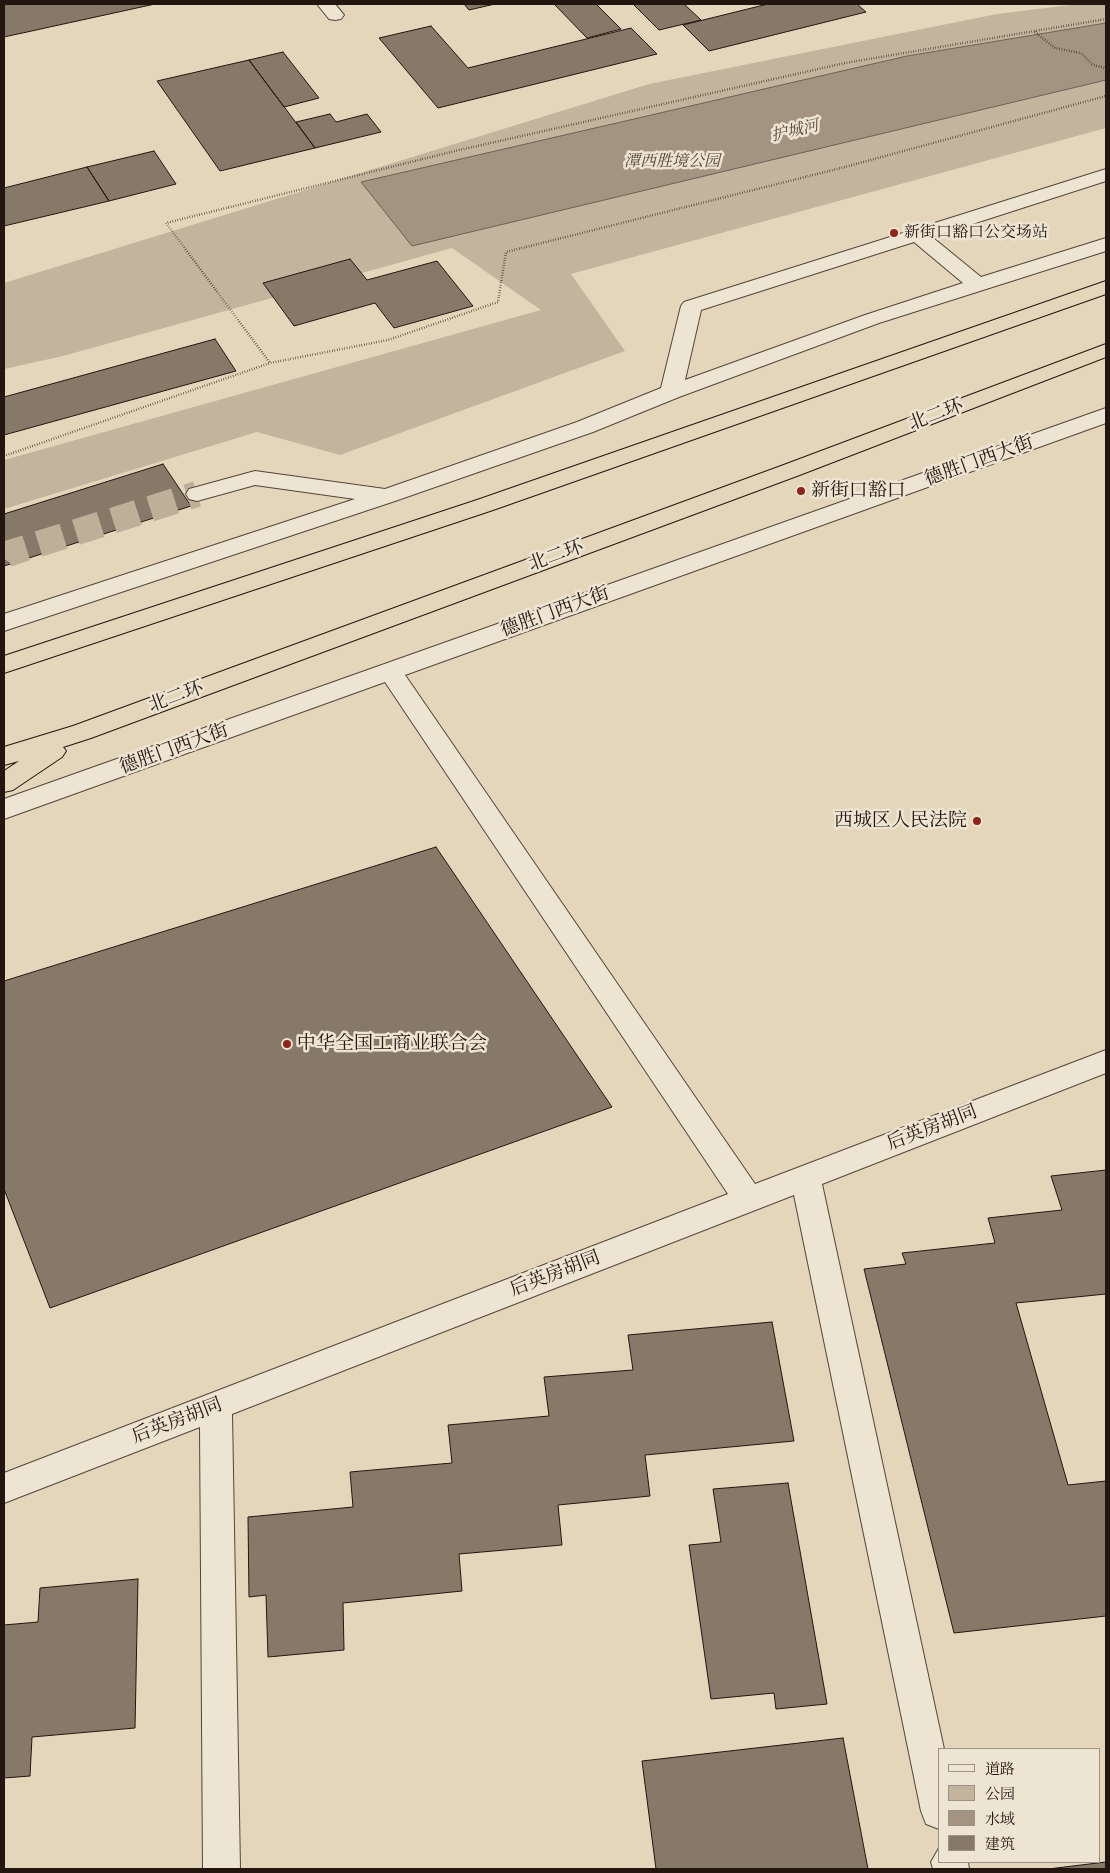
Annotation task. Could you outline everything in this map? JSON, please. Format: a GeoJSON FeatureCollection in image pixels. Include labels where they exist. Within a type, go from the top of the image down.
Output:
{"type":"FeatureCollection","features":[{"type":"Feature","properties":{"kind":"highway"},"geometry":{"type":"LineString","coordinates":[[4,665],[485,505],[1106,287]]}},
{"type":"Feature","properties":{"kind":"highway","name":"北二环"},"geometry":{"type":"LineString","coordinates":[[4,756],[82,732],[789,471],[1106,350]]}},
{"type":"Feature","properties":{"kind":"highway"},"geometry":{"type":"LineString","coordinates":[[4,783],[82,732]]}},
{"type":"Feature","properties":{"kind":"street"},"geometry":{"type":"LineString","coordinates":[[670,392],[691,306],[1106,175]]}},
{"type":"Feature","properties":{"kind":"street"},"geometry":{"type":"LineString","coordinates":[[916,234],[977,284]]}},
{"type":"Feature","properties":{"kind":"street"},"geometry":{"type":"LineString","coordinates":[[4,623],[387,496],[585,427],[670,392],[872,319],[1106,244]]}},
{"type":"Feature","properties":{"kind":"street","name":"德胜门西大街"},"geometry":{"type":"LineString","coordinates":[[4,809],[1106,415]]}},
{"type":"Feature","properties":{"kind":"street"},"geometry":{"type":"LineString","coordinates":[[198,494],[255,478],[387,496]]}},
{"type":"Feature","properties":{"kind":"street"},"geometry":{"type":"LineString","coordinates":[[390,671],[748,1199]]}},
{"type":"Feature","properties":{"kind":"street","name":"后英房胡同"},"geometry":{"type":"LineString","coordinates":[[4,1488],[805,1176],[1106,1061]]}},
{"type":"Feature","properties":{"kind":"street"},"geometry":{"type":"LineString","coordinates":[[805,1176],[938,1806]]}},
{"type":"Feature","properties":{"kind":"street"},"geometry":{"type":"LineString","coordinates":[[216,1406],[221,1869]]}},
{"type":"Feature","properties":{"kind":"path"},"geometry":{"type":"LineString","coordinates":[[270,363],[166,223],[455,151],[845,62],[1106,20]]}},
{"type":"Feature","properties":{"kind":"path"},"geometry":{"type":"LineString","coordinates":[[1035,32],[1054,48],[1081,53],[1093,64],[1106,68]]}},
{"type":"Feature","properties":{"kind":"path"},"geometry":{"type":"LineString","coordinates":[[4,456],[270,363],[388,340],[498,302],[506,252],[841,168],[1106,96]]}},
{"type":"Feature","properties":{"kind":"green space","name":"潭西胜境公园"},"geometry":{"type":"Polygon","coordinates":[[[1079,4],[1106,4],[1106,128],[571,274],[625,351],[340,455],[257,432],[4,509],[4,460],[541,310],[452,248],[63,356],[4,369],[4,283],[649,84],[997,14],[1079,4]]]}},
{"type":"Feature","properties":{"kind":"water","name":"护城河"},"geometry":{"type":"Polygon","coordinates":[[[1106,23],[1106,80],[412,246],[361,182],[907,56],[1106,23]]]}},
{"type":"Feature","properties":{"kind":"building"},"geometry":{"type":"Polygon","coordinates":[[[4,4],[155,4],[4,37],[4,4]]]}},
{"type":"Feature","properties":{"kind":"building"},"geometry":{"type":"Polygon","coordinates":[[[464,4],[495,4],[469,10],[464,4]]]}},
{"type":"Feature","properties":{"kind":"building"},"geometry":{"type":"Polygon","coordinates":[[[554,4],[596,4],[621,29],[587,38],[554,4]]]}},
{"type":"Feature","properties":{"kind":"building"},"geometry":{"type":"Polygon","coordinates":[[[633,4],[684,4],[701,20],[659,30],[633,4]]]}},
{"type":"Feature","properties":{"kind":"building"},"geometry":{"type":"Polygon","coordinates":[[[768,4],[857,4],[866,12],[709,51],[683,25],[768,4]]]}},
{"type":"Feature","properties":{"kind":"building"},"geometry":{"type":"Polygon","coordinates":[[[431,26],[468,68],[631,28],[657,54],[438,108],[379,38],[431,26]]]}},
{"type":"Feature","properties":{"kind":"building"},"geometry":{"type":"Polygon","coordinates":[[[283,52],[319,98],[284,107],[249,60],[283,52]]]}},
{"type":"Feature","properties":{"kind":"building"},"geometry":{"type":"Polygon","coordinates":[[[249,60],[315,148],[220,171],[157,81],[249,60]]]}},
{"type":"Feature","properties":{"kind":"building"},"geometry":{"type":"Polygon","coordinates":[[[330,114],[336,122],[367,114],[381,132],[315,148],[296,122],[330,114]]]}},
{"type":"Feature","properties":{"kind":"building"},"geometry":{"type":"Polygon","coordinates":[[[154,151],[176,184],[109,201],[87,167],[154,151]]]}},
{"type":"Feature","properties":{"kind":"building"},"geometry":{"type":"Polygon","coordinates":[[[87,167],[109,201],[4,226],[4,188],[87,167]]]}},
{"type":"Feature","properties":{"kind":"building"},"geometry":{"type":"Polygon","coordinates":[[[350,259],[367,280],[437,261],[473,306],[394,328],[375,303],[294,326],[263,283],[350,259]]]}},
{"type":"Feature","properties":{"kind":"building"},"geometry":{"type":"Polygon","coordinates":[[[215,339],[236,371],[4,435],[4,397],[215,339]]]}},
{"type":"Feature","properties":{"kind":"building"},"geometry":{"type":"Polygon","coordinates":[[[163,464],[191,506],[4,566],[4,514],[163,464]]]}},
{"type":"Feature","properties":{"kind":"building","name":"中华全国工商业联合会"},"geometry":{"type":"Polygon","coordinates":[[[436,847],[612,1107],[50,1308],[4,1189],[4,981],[436,847]]]}},
{"type":"Feature","properties":{"kind":"building"},"geometry":{"type":"Polygon","coordinates":[[[1106,1170],[1106,1294],[1016,1303],[1068,1485],[1106,1481],[1106,1616],[954,1633],[864,1269],[906,1264],[902,1253],[995,1243],[988,1218],[1062,1210],[1051,1176],[1106,1170]]]}},
{"type":"Feature","properties":{"kind":"building"},"geometry":{"type":"Polygon","coordinates":[[[772,1322],[794,1441],[645,1455],[650,1496],[558,1505],[562,1545],[459,1554],[462,1591],[343,1603],[344,1650],[268,1657],[266,1595],[249,1597],[248,1517],[353,1507],[350,1472],[452,1463],[448,1425],[549,1416],[544,1377],[633,1370],[628,1335],[772,1322]]]}},
{"type":"Feature","properties":{"kind":"building"},"geometry":{"type":"Polygon","coordinates":[[[788,1483],[827,1704],[776,1709],[774,1693],[711,1699],[689,1545],[721,1542],[713,1489],[788,1483]]]}},
{"type":"Feature","properties":{"kind":"building"},"geometry":{"type":"Polygon","coordinates":[[[138,1579],[135,1728],[32,1737],[30,1776],[4,1778],[4,1625],[38,1622],[40,1588],[138,1579]]]}},
{"type":"Feature","properties":{"kind":"building"},"geometry":{"type":"Polygon","coordinates":[[[843,1738],[868,1869],[656,1869],[642,1761],[843,1738]]]}},
{"type":"Feature","properties":{"kind":"building"},"geometry":{"type":"Polygon","coordinates":[[[1106,1862],[1106,1869],[1048,1869],[1100,1863],[1106,1862]]]}},
{"type":"Feature","properties":{"kind":"tunnel"},"geometry":{"type":"LineString","coordinates":[[4,559],[7,554],[197,494]]}},
{"type":"Feature","properties":{"kind":"place","name":"新街口豁口公交场站"},"geometry":{"type":"Point","coordinates":[894,233]}},
{"type":"Feature","properties":{"kind":"place","name":"新街口豁口"},"geometry":{"type":"Point","coordinates":[801,491]}},
{"type":"Feature","properties":{"kind":"place","name":"西城区人民法院"},"geometry":{"type":"Point","coordinates":[977,821]}},
{"type":"Feature","properties":{"kind":"place","name":"中华全国工商业联合会"},"geometry":{"type":"Point","coordinates":[287,1044]}}]}
